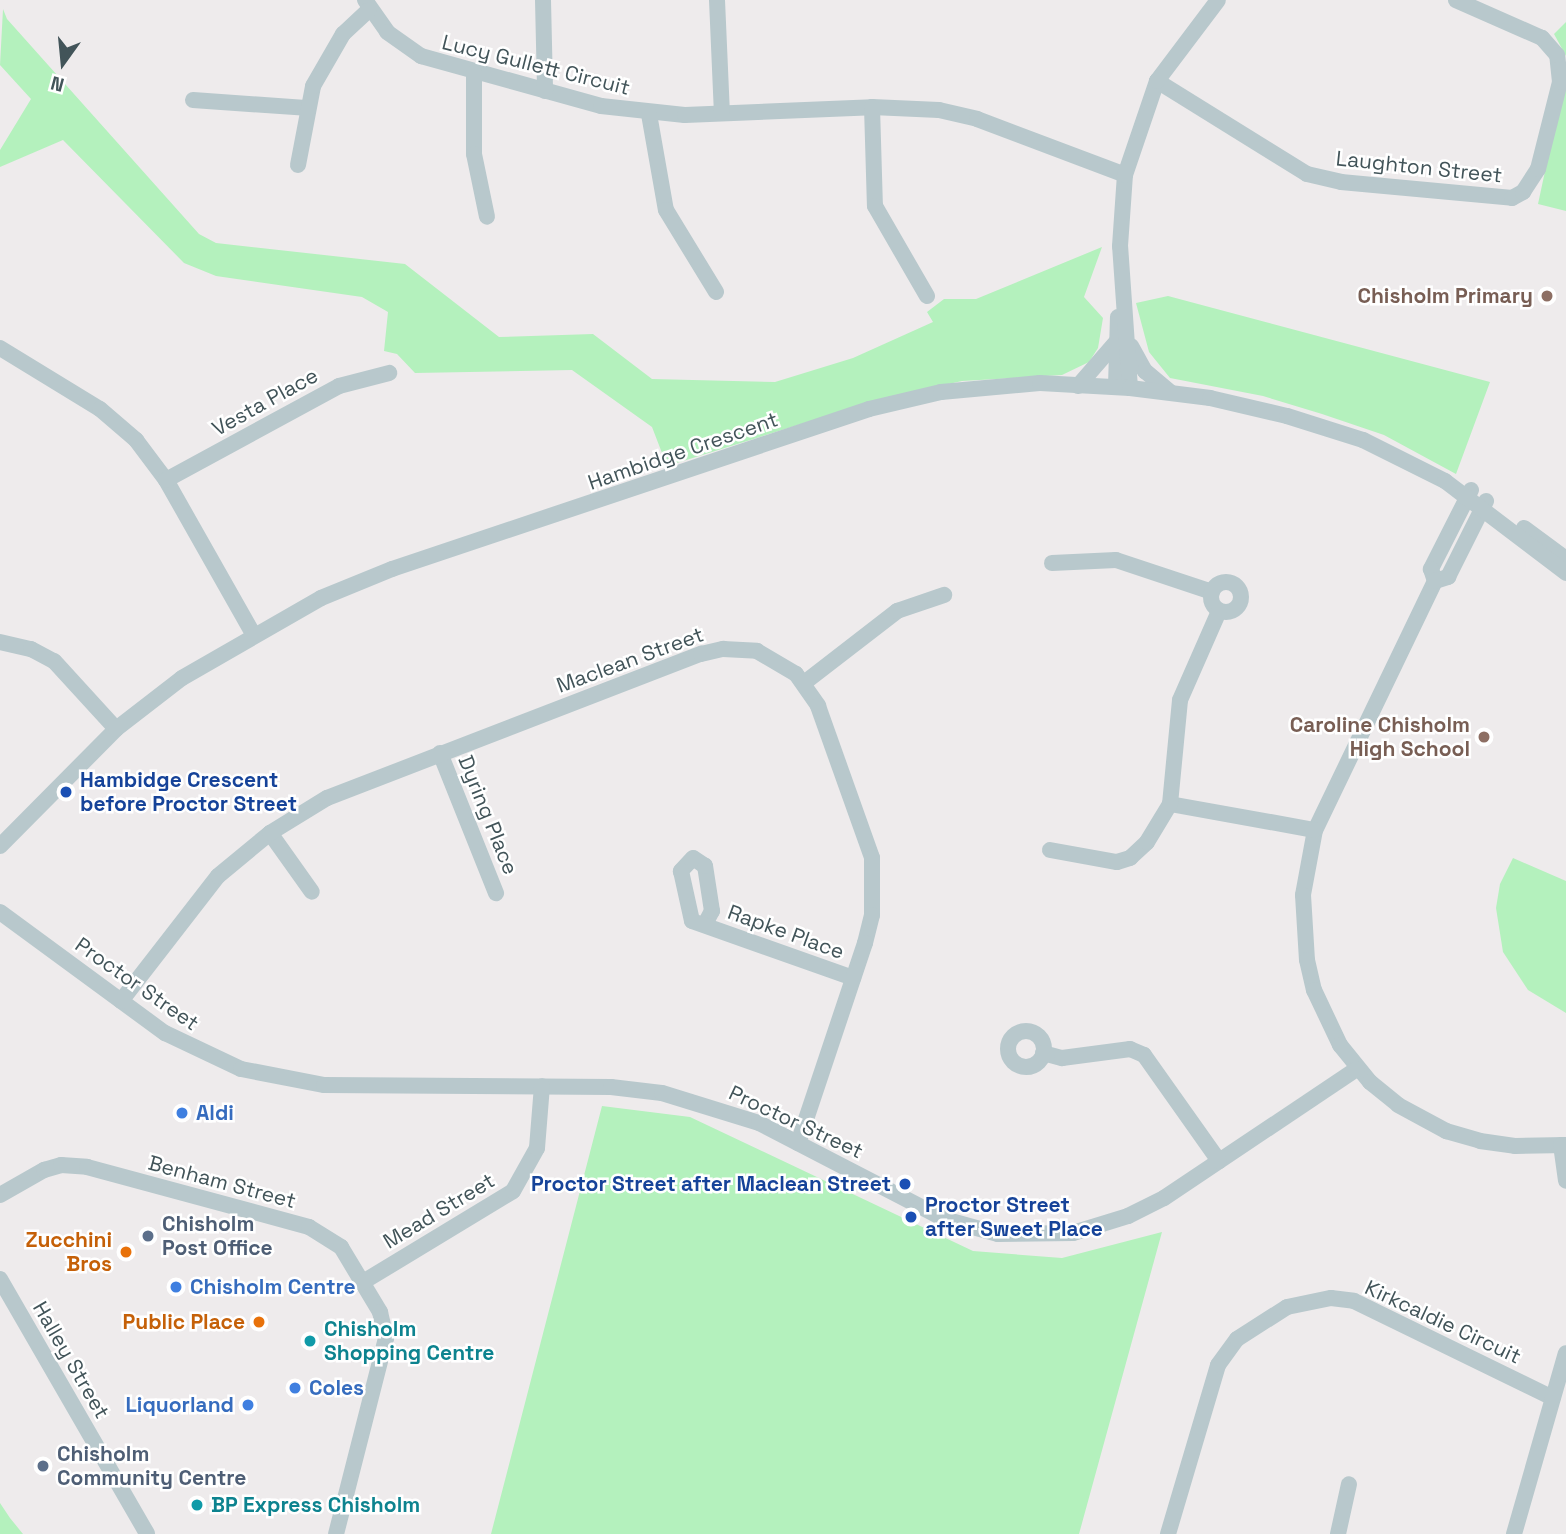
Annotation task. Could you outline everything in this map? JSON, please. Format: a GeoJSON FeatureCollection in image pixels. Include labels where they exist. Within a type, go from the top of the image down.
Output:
{"type":"FeatureCollection","features":[{"type":"Feature","properties":{"kind":"street"},"geometry":{"type":"LineString","coordinates":[[543,0],[545,91]]}},
{"type":"Feature","properties":{"kind":"street"},"geometry":{"type":"LineString","coordinates":[[717,0],[722,113]]}},
{"type":"Feature","properties":{"kind":"street"},"geometry":{"type":"LineString","coordinates":[[1123,387],[1125,175],[1157,81],[1218,0]]}},
{"type":"Feature","properties":{"kind":"street","name":"Laughton Street"},"geometry":{"type":"LineString","coordinates":[[1157,81],[1307,174],[1341,182],[1512,198],[1523,192],[1538,169],[1560,82],[1557,55],[1542,38],[1456,0]]}},
{"type":"Feature","properties":{"kind":"street"},"geometry":{"type":"LineString","coordinates":[[298,164],[306,108],[325,58],[367,5]]}},
{"type":"Feature","properties":{"kind":"street","name":"Lucy Gullett Circuit"},"geometry":{"type":"LineString","coordinates":[[367,5],[397,41],[421,56],[545,91],[649,114],[872,107],[939,110],[977,119],[1125,175]]}},
{"type":"Feature","properties":{"kind":"street"},"geometry":{"type":"LineString","coordinates":[[474,73],[474,154],[487,217]]}},
{"type":"Feature","properties":{"kind":"street"},"geometry":{"type":"LineString","coordinates":[[193,100],[306,108]]}},
{"type":"Feature","properties":{"kind":"street"},"geometry":{"type":"LineString","coordinates":[[872,107],[875,206],[927,296]]}},
{"type":"Feature","properties":{"kind":"street"},"geometry":{"type":"LineString","coordinates":[[649,114],[666,210],[716,292]]}},
{"type":"Feature","properties":{"kind":"street"},"geometry":{"type":"LineString","coordinates":[[1078,386],[1123,341]]}},
{"type":"Feature","properties":{"kind":"street"},"geometry":{"type":"LineString","coordinates":[[1123,341],[1145,371],[1170,392]]}},
{"type":"Feature","properties":{"kind":"street"},"geometry":{"type":"LineString","coordinates":[[0,348],[100,408],[136,440],[166,480],[253,634]]}},
{"type":"Feature","properties":{"kind":"street","name":"Vesta Place"},"geometry":{"type":"LineString","coordinates":[[166,480],[339,387],[389,373]]}},
{"type":"Feature","properties":{"kind":"street","name":"Hambidge Crescent"},"geometry":{"type":"LineString","coordinates":[[0,846],[116,729],[183,678],[253,634],[392,569],[869,409],[963,390],[1040,383],[1123,387],[1249,406],[1363,440],[1465,492],[1566,559]]}},
{"type":"Feature","properties":{"kind":"street"},"geometry":{"type":"LineString","coordinates":[[1465,492],[1431,569],[1435,581],[1315,830],[1303,895],[1307,960],[1325,1019],[1357,1069],[1398,1105],[1446,1131],[1515,1146],[1564,1145],[1566,1181]]}},
{"type":"Feature","properties":{"kind":"street"},"geometry":{"type":"LineString","coordinates":[[1435,581],[1448,577],[1484,505]]}},
{"type":"Feature","properties":{"kind":"street","name":"Hambidge Crescent"},"geometry":{"type":"LineString","coordinates":[[1484,505],[1566,573]]}},
{"type":"Feature","properties":{"kind":"street"},"geometry":{"type":"LineString","coordinates":[[1052,563],[1116,560],[1212,592]]}},
{"type":"Feature","properties":{"kind":"street"},"geometry":{"type":"LineString","coordinates":[[1212,592],[1225,582],[1240,591],[1236,609],[1219,611]]}},
{"type":"Feature","properties":{"kind":"street"},"geometry":{"type":"LineString","coordinates":[[1212,592],[1212,603],[1219,611]]}},
{"type":"Feature","properties":{"kind":"street"},"geometry":{"type":"LineString","coordinates":[[804,683],[897,611],[944,595]]}},
{"type":"Feature","properties":{"kind":"street"},"geometry":{"type":"LineString","coordinates":[[1049,850],[1104,862],[1130,858],[1147,842],[1170,804],[1180,700],[1219,611]]}},
{"type":"Feature","properties":{"kind":"street"},"geometry":{"type":"LineString","coordinates":[[0,642],[32,649],[54,661],[116,729]]}},
{"type":"Feature","properties":{"kind":"street","name":"Maclean Street"},"geometry":{"type":"LineString","coordinates":[[121,1001],[195,902],[270,832],[346,789],[723,649],[757,652],[778,660],[804,683],[857,806],[872,858],[872,915],[798,1143]]}},
{"type":"Feature","properties":{"kind":"street","name":"Dyring Place"},"geometry":{"type":"LineString","coordinates":[[440,753],[496,892]]}},
{"type":"Feature","properties":{"kind":"street"},"geometry":{"type":"LineString","coordinates":[[1170,804],[1315,830]]}},
{"type":"Feature","properties":{"kind":"street"},"geometry":{"type":"LineString","coordinates":[[270,832],[312,892]]}},
{"type":"Feature","properties":{"kind":"street","name":"Proctor Street"},"geometry":{"type":"LineString","coordinates":[[0,912],[121,1001],[202,1054],[282,1080],[345,1086],[541,1086],[662,1093],[711,1105],[798,1143],[944,1219],[998,1234],[1035,1237],[1073,1233],[1128,1216],[1219,1161],[1357,1069]]}},
{"type":"Feature","properties":{"kind":"street","name":"Rapke Place"},"geometry":{"type":"LineString","coordinates":[[705,924],[853,978]]}},
{"type":"Feature","properties":{"kind":"street"},"geometry":{"type":"LineString","coordinates":[[1043,1054],[1062,1058],[1122,1049],[1144,1055],[1219,1161]]}},
{"type":"Feature","properties":{"kind":"street","name":"Mead Street"},"geometry":{"type":"LineString","coordinates":[[363,1282],[513,1191],[537,1148],[541,1086]]}},
{"type":"Feature","properties":{"kind":"street","name":"Benham Street"},"geometry":{"type":"LineString","coordinates":[[0,1195],[44,1171],[61,1165],[88,1167],[309,1227],[341,1247],[380,1312],[386,1338],[336,1534]]}},
{"type":"Feature","properties":{"kind":"street","name":"Halley Street"},"geometry":{"type":"LineString","coordinates":[[0,1279],[148,1534]]}},
{"type":"Feature","properties":{"kind":"street","name":"Kirkcaldie Circuit"},"geometry":{"type":"LineString","coordinates":[[1168,1534],[1218,1365],[1237,1339],[1287,1307],[1320,1299],[1354,1301],[1553,1398]]}},
{"type":"Feature","properties":{"kind":"street"},"geometry":{"type":"LineString","coordinates":[[1514,1534],[1566,1353]]}},
{"type":"Feature","properties":{"kind":"street"},"geometry":{"type":"LineString","coordinates":[[1338,1534],[1349,1484]]}},
{"type":"Feature","properties":{"kind":"green space"},"geometry":{"type":"Polygon","coordinates":[[[3,9],[7,19],[199,234],[216,243],[405,264],[499,337],[593,334],[652,379],[775,382],[853,358],[933,322],[927,312],[944,299],[976,299],[1102,247],[1084,297],[1103,318],[1098,348],[1089,362],[1062,375],[962,381],[881,399],[667,466],[652,427],[572,370],[415,373],[397,354],[384,351],[388,312],[362,297],[216,276],[184,263],[63,140],[0,167],[0,150],[31,99],[0,65],[3,9]]]}},
{"type":"Feature","properties":{"kind":"green space"},"geometry":{"type":"Polygon","coordinates":[[[1566,22],[1566,56],[1554,34],[1566,22]]]}},
{"type":"Feature","properties":{"kind":"green space"},"geometry":{"type":"Polygon","coordinates":[[[1566,73],[1566,211],[1538,204],[1566,73]]]}},
{"type":"Feature","properties":{"kind":"green space"},"geometry":{"type":"Polygon","coordinates":[[[1168,296],[1490,382],[1456,474],[1384,435],[1322,414],[1263,396],[1170,378],[1149,352],[1136,303],[1168,296]]]}},
{"type":"Feature","properties":{"kind":"green space"},"geometry":{"type":"Polygon","coordinates":[[[1513,858],[1566,881],[1566,1013],[1528,990],[1503,952],[1496,908],[1500,884],[1513,858]]]}},
{"type":"Feature","properties":{"kind":"green space"},"geometry":{"type":"Polygon","coordinates":[[[602,1106],[690,1117],[973,1251],[1062,1258],[1162,1232],[1079,1534],[491,1534],[602,1106]]]}},
{"type":"Feature","properties":{"kind":"green space"},"geometry":{"type":"Polygon","coordinates":[[[0,1503],[10,1518],[23,1534],[0,1534],[0,1503]]]}},
{"type":"Feature","properties":{"kind":"place","name":"Chisholm Primary"},"geometry":{"type":"Point","coordinates":[1547,296]}},
{"type":"Feature","properties":{"kind":"place","name":"Caroline Chisholm High School"},"geometry":{"type":"Point","coordinates":[1484,737]}},
{"type":"Feature","properties":{"kind":"place","name":"Hambidge Crescent before Proctor Street"},"geometry":{"type":"Point","coordinates":[66,792]}},
{"type":"Feature","properties":{"kind":"place","name":"Aldi"},"geometry":{"type":"Point","coordinates":[182,1113]}},
{"type":"Feature","properties":{"kind":"place","name":"Proctor Street after Maclean Street"},"geometry":{"type":"Point","coordinates":[905,1184]}},
{"type":"Feature","properties":{"kind":"place","name":"Proctor Street after Sweet Place"},"geometry":{"type":"Point","coordinates":[911,1217]}},
{"type":"Feature","properties":{"kind":"place","name":"Chisholm Post Office"},"geometry":{"type":"Point","coordinates":[148,1236]}},
{"type":"Feature","properties":{"kind":"place","name":"Zucchini Bros"},"geometry":{"type":"Point","coordinates":[126,1252]}},
{"type":"Feature","properties":{"kind":"place","name":"Chisholm Centre"},"geometry":{"type":"Point","coordinates":[176,1287]}},
{"type":"Feature","properties":{"kind":"place","name":"Public Place"},"geometry":{"type":"Point","coordinates":[259,1322]}},
{"type":"Feature","properties":{"kind":"place","name":"Chisholm Shopping Centre"},"geometry":{"type":"Point","coordinates":[310,1341]}},
{"type":"Feature","properties":{"kind":"place","name":"Coles"},"geometry":{"type":"Point","coordinates":[295,1388]}},
{"type":"Feature","properties":{"kind":"place","name":"Liquorland"},"geometry":{"type":"Point","coordinates":[248,1405]}},
{"type":"Feature","properties":{"kind":"place","name":"Chisholm Community Centre"},"geometry":{"type":"Point","coordinates":[43,1466]}},
{"type":"Feature","properties":{"kind":"place","name":"BP Express Chisholm"},"geometry":{"type":"Point","coordinates":[197,1505]}}]}
